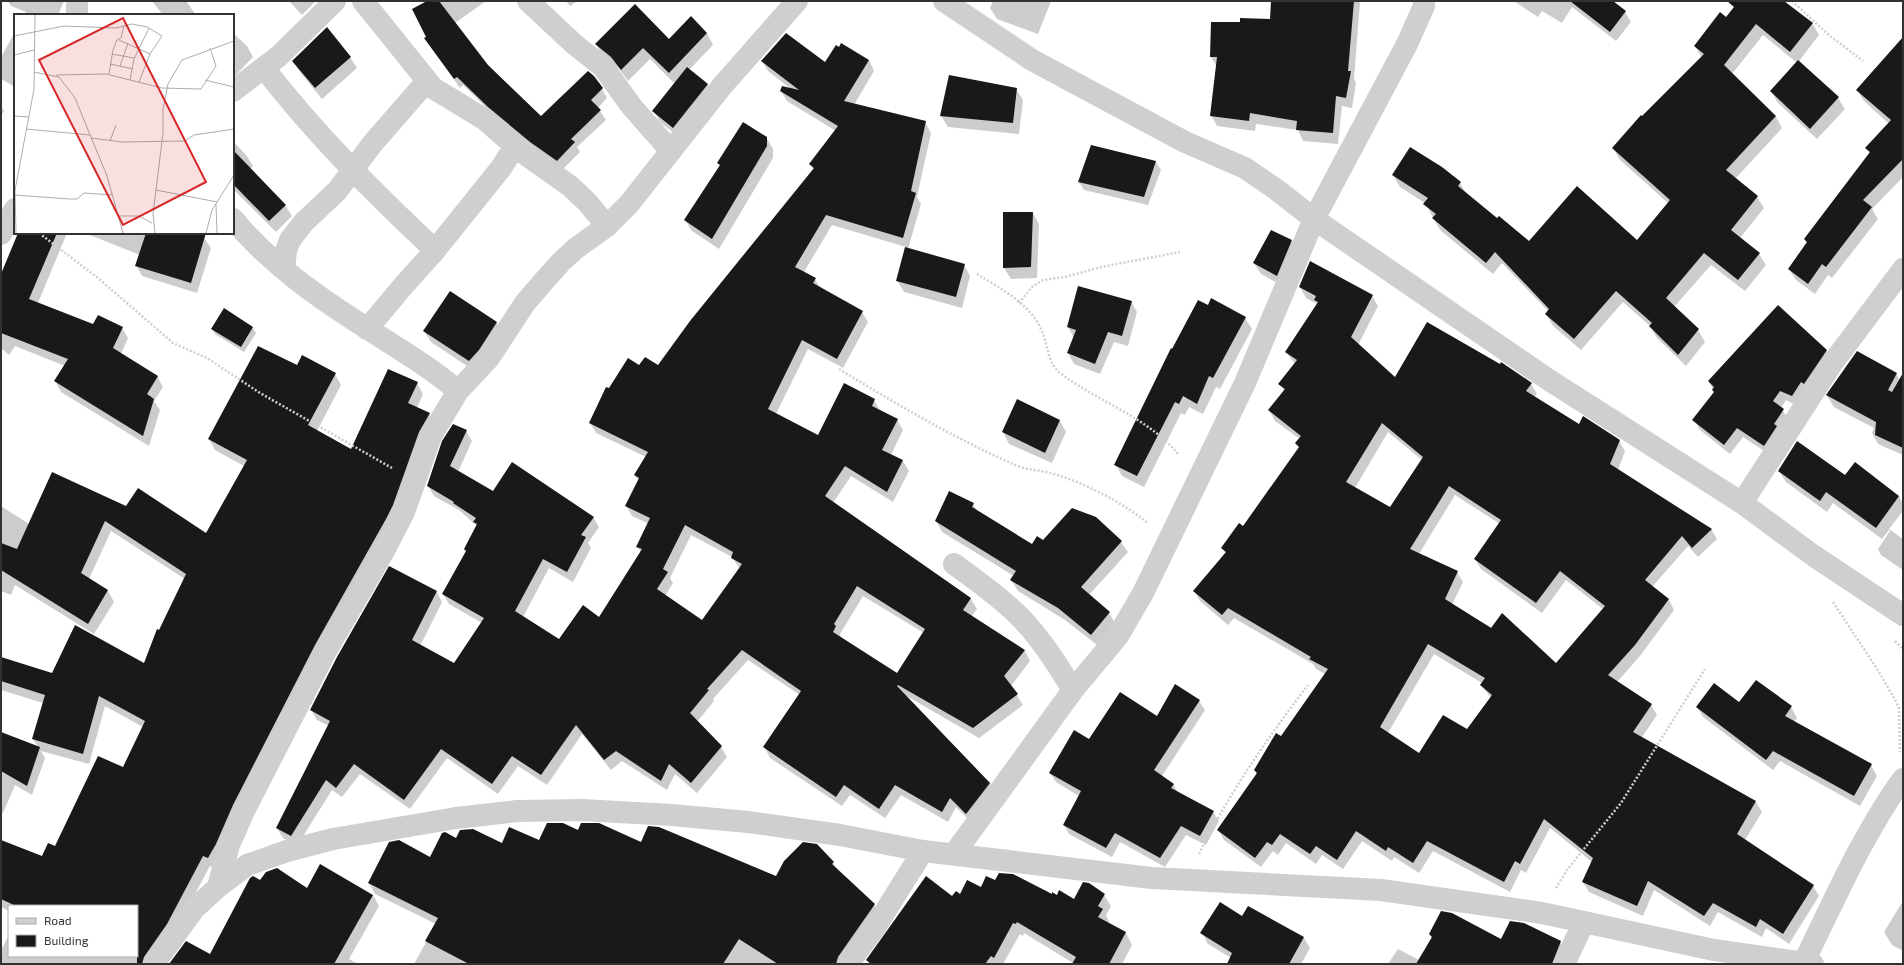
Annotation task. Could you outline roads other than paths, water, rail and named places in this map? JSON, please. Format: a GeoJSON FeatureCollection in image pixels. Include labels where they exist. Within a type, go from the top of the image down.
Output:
{"type":"FeatureCollection","features":[{"type":"Feature","properties":{"kind":"street"},"geometry":{"type":"LineString","coordinates":[[77,1],[77,14]]}},
{"type":"Feature","properties":{"kind":"street"},"geometry":{"type":"LineString","coordinates":[[234,91],[279,56],[335,1]]}},
{"type":"Feature","properties":{"kind":"street"},"geometry":{"type":"LineString","coordinates":[[363,1],[427,81],[442,94],[484,119],[516,146],[570,186],[587,202],[607,226]]}},
{"type":"Feature","properties":{"kind":"street"},"geometry":{"type":"LineString","coordinates":[[528,1],[568,39],[603,67],[632,107],[671,151]]}},
{"type":"Feature","properties":{"kind":"street"},"geometry":{"type":"LineString","coordinates":[[218,887],[229,845],[244,811],[326,651],[385,549],[404,512],[431,436],[458,391],[490,358],[525,303],[561,262],[575,249],[607,226],[629,204],[722,86],[797,1]]}},
{"type":"Feature","properties":{"kind":"street"},"geometry":{"type":"LineString","coordinates":[[944,1],[1032,60],[1179,139],[1245,168],[1277,190],[1314,219],[1548,380],[1742,503],[1814,556],[1903,615]]}},
{"type":"Feature","properties":{"kind":"street"},"geometry":{"type":"LineString","coordinates":[[954,854],[1073,690],[1118,636],[1143,593],[1245,383],[1314,219],[1407,44],[1424,6],[1424,1]]}},
{"type":"Feature","properties":{"kind":"street"},"geometry":{"type":"LineString","coordinates":[[264,68],[293,106],[352,171],[435,250]]}},
{"type":"Feature","properties":{"kind":"street"},"geometry":{"type":"LineString","coordinates":[[284,269],[286,251],[290,240],[304,222],[322,207],[373,143],[427,81]]}},
{"type":"Feature","properties":{"kind":"street"},"geometry":{"type":"LineString","coordinates":[[367,329],[435,250],[501,168],[516,146]]}},
{"type":"Feature","properties":{"kind":"street"},"geometry":{"type":"LineString","coordinates":[[1,234],[14,210]]}},
{"type":"Feature","properties":{"kind":"street"},"geometry":{"type":"LineString","coordinates":[[234,220],[251,241],[284,269],[367,329],[436,372],[458,391]]}},
{"type":"Feature","properties":{"kind":"street"},"geometry":{"type":"LineString","coordinates":[[1742,503],[1831,365],[1903,269]]}},
{"type":"Feature","properties":{"kind":"street"},"geometry":{"type":"LineString","coordinates":[[954,564],[1019,616],[1055,661],[1073,690]]}},
{"type":"Feature","properties":{"kind":"street"},"geometry":{"type":"LineString","coordinates":[[154,964],[194,910],[218,887],[247,865],[287,851],[333,839],[456,818],[517,811],[582,810],[672,814],[840,835],[923,851],[1152,878],[1382,890],[1542,913],[1714,950],[1809,963],[1833,900],[1883,806],[1903,779]]}},
{"type":"Feature","properties":{"kind":"street"},"geometry":{"type":"LineString","coordinates":[[848,964],[876,926],[923,851]]}},
{"type":"Feature","properties":{"kind":"street"},"geometry":{"type":"LineString","coordinates":[[1564,964],[1584,922]]}}]}
